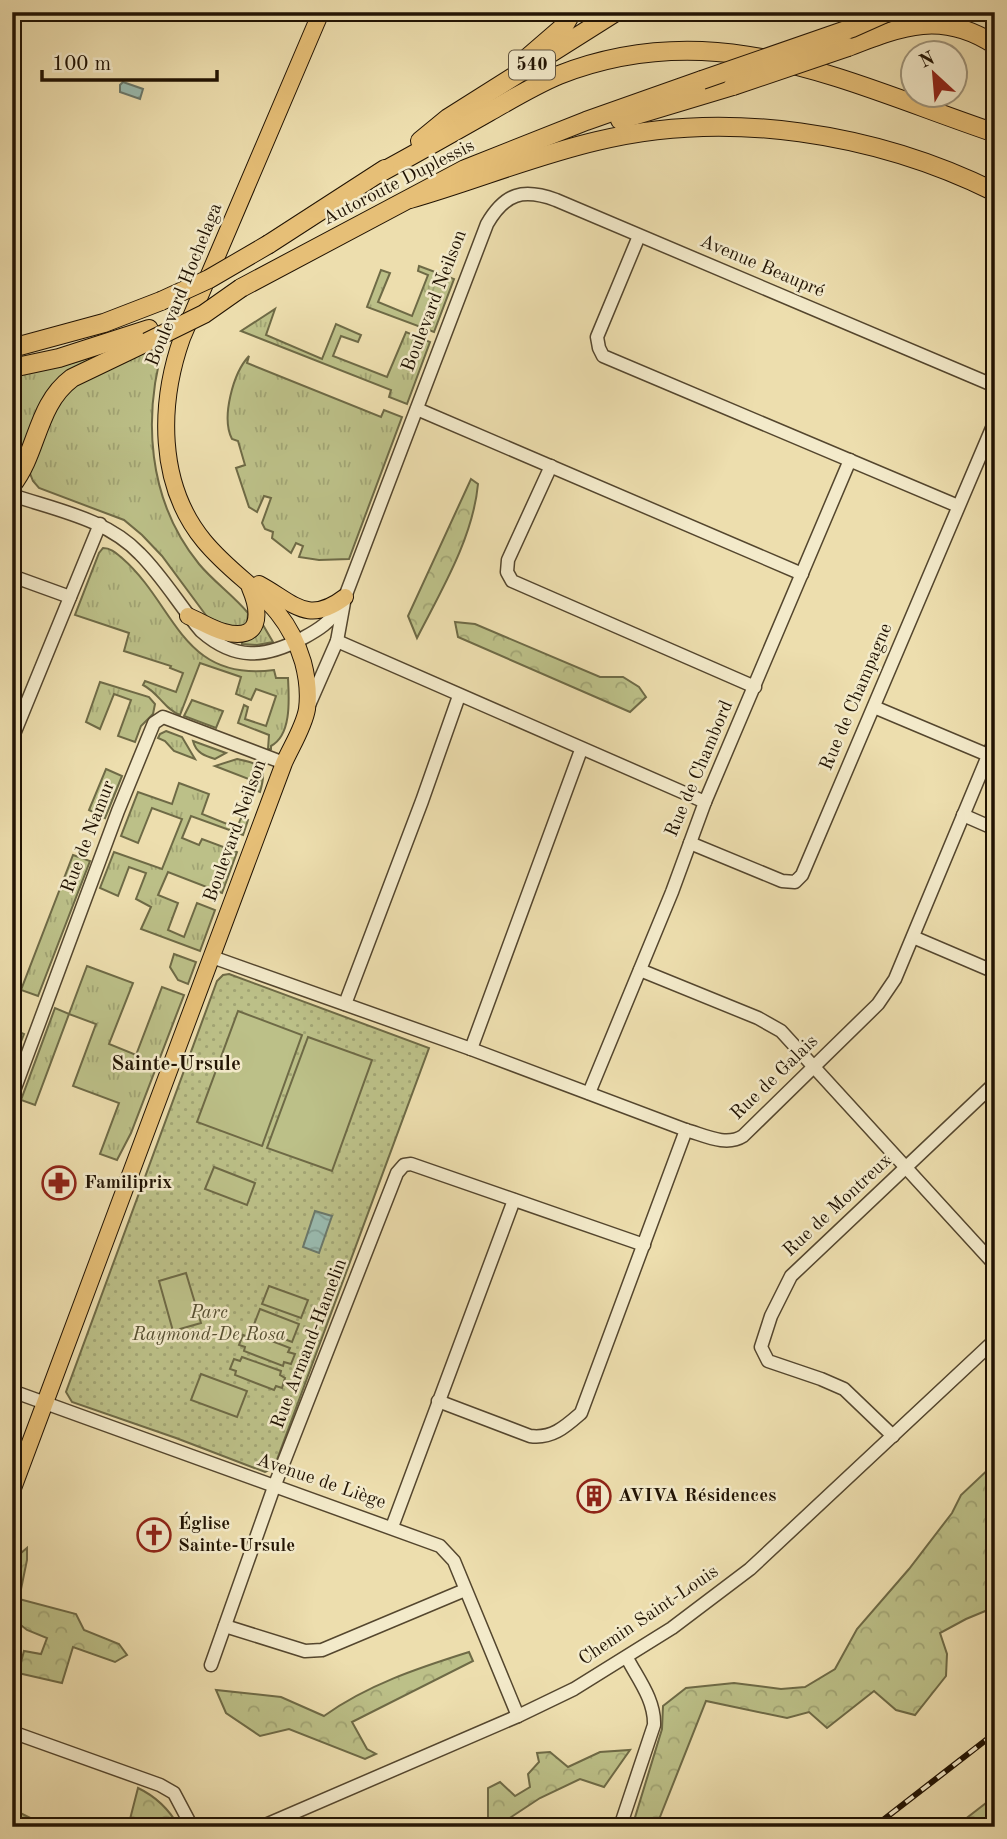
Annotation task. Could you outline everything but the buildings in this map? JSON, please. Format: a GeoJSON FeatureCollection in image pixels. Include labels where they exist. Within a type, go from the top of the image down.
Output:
{"type":"FeatureCollection","features":[{"type":"Feature","properties":{"kind":"highway"},"geometry":{"type":"LineString","coordinates":[[511,72],[564,26],[572,12]]}},
{"type":"Feature","properties":{"kind":"highway"},"geometry":{"type":"LineString","coordinates":[[448,118],[600,12]]}},
{"type":"Feature","properties":{"kind":"highway","name":"Autoroute Duplessis"},"geometry":{"type":"LineString","coordinates":[[12,348],[104,323],[209,279],[270,244],[378,174],[448,118],[616,12]]}},
{"type":"Feature","properties":{"kind":"highway","name":"Autoroute Duplessis"},"geometry":{"type":"LineString","coordinates":[[12,368],[148,336],[465,169],[586,121],[852,28],[888,12]]}},
{"type":"Feature","properties":{"kind":"highway"},"geometry":{"type":"LineString","coordinates":[[525,146],[680,104],[904,26],[939,24],[966,29],[995,45]]}},
{"type":"Feature","properties":{"kind":"highway"},"geometry":{"type":"LineString","coordinates":[[378,174],[559,75],[615,58],[674,49],[742,53],[803,65],[995,133]]}},
{"type":"Feature","properties":{"kind":"highway"},"geometry":{"type":"LineString","coordinates":[[410,200],[465,184],[548,153],[586,143],[630,134],[745,128],[801,133],[866,144],[916,159],[995,192]]}},
{"type":"Feature","properties":{"kind":"highway"},"geometry":{"type":"LineString","coordinates":[[12,485],[20,476],[44,412],[61,386],[148,336]]}},
{"type":"Feature","properties":{"kind":"main road","name":"Boulevard Hochelaga"},"geometry":{"type":"LineString","coordinates":[[307,711],[306,676],[296,641],[276,609],[203,540],[192,525],[180,498],[167,447],[165,416],[168,387],[182,338],[321,12]]}},
{"type":"Feature","properties":{"kind":"main road"},"geometry":{"type":"LineString","coordinates":[[235,571],[288,602],[312,611],[331,607],[345,597]]}},
{"type":"Feature","properties":{"kind":"main road"},"geometry":{"type":"LineString","coordinates":[[188,616],[221,632],[234,635],[243,634],[255,627],[258,616],[255,600],[249,586],[235,571]]}},
{"type":"Feature","properties":{"kind":"main road","name":"Boulevard Neilson"},"geometry":{"type":"LineString","coordinates":[[12,1491],[284,763],[307,711]]}},
{"type":"Feature","properties":{"kind":"street","name":"Avenue Beaupré"},"geometry":{"type":"LineString","coordinates":[[513,196],[532,193],[542,195],[995,386]]}},
{"type":"Feature","properties":{"kind":"street","name":"Boulevard Neilson"},"geometry":{"type":"LineString","coordinates":[[307,711],[337,641],[345,597],[486,224],[499,205],[513,196]]}},
{"type":"Feature","properties":{"kind":"street"},"geometry":{"type":"LineString","coordinates":[[639,236],[597,337],[603,356],[958,506]]}},
{"type":"Feature","properties":{"kind":"street"},"geometry":{"type":"LineString","coordinates":[[416,408],[803,573]]}},
{"type":"Feature","properties":{"kind":"street","name":"Rue de Champagne"},"geometry":{"type":"LineString","coordinates":[[690,843],[782,881],[794,882],[803,875],[995,421]]}},
{"type":"Feature","properties":{"kind":"street","name":"Rue de Chambord"},"geometry":{"type":"LineString","coordinates":[[589,1093],[705,802],[850,460]]}},
{"type":"Feature","properties":{"kind":"street"},"geometry":{"type":"LineString","coordinates":[[551,466],[508,560],[507,572],[512,581],[755,687]]}},
{"type":"Feature","properties":{"kind":"street"},"geometry":{"type":"LineString","coordinates":[[12,495],[100,524],[138,551],[188,616],[212,640],[234,651],[274,651],[296,641],[330,621],[345,597]]}},
{"type":"Feature","properties":{"kind":"street"},"geometry":{"type":"LineString","coordinates":[[12,739],[100,524]]}},
{"type":"Feature","properties":{"kind":"street"},"geometry":{"type":"LineString","coordinates":[[12,576],[70,597]]}},
{"type":"Feature","properties":{"kind":"street"},"geometry":{"type":"LineString","coordinates":[[337,641],[705,802]]}},
{"type":"Feature","properties":{"kind":"street"},"geometry":{"type":"LineString","coordinates":[[345,1004],[459,696]]}},
{"type":"Feature","properties":{"kind":"street"},"geometry":{"type":"LineString","coordinates":[[874,707],[988,755]]}},
{"type":"Feature","properties":{"kind":"street","name":"Rue de Namur"},"geometry":{"type":"LineString","coordinates":[[12,1096],[118,811],[154,723],[163,717],[284,763]]}},
{"type":"Feature","properties":{"kind":"street","name":"Rue de Galais"},"geometry":{"type":"LineString","coordinates":[[687,1130],[735,1142],[878,1004],[895,979],[995,739]]}},
{"type":"Feature","properties":{"kind":"street"},"geometry":{"type":"LineString","coordinates":[[471,1049],[581,750]]}},
{"type":"Feature","properties":{"kind":"street"},"geometry":{"type":"LineString","coordinates":[[964,815],[995,829]]}},
{"type":"Feature","properties":{"kind":"street"},"geometry":{"type":"LineString","coordinates":[[913,937],[995,972]]}},
{"type":"Feature","properties":{"kind":"street"},"geometry":{"type":"LineString","coordinates":[[212,957],[471,1049],[687,1130],[581,1413],[570,1423],[544,1437],[530,1436],[438,1401]]}},
{"type":"Feature","properties":{"kind":"street"},"geometry":{"type":"LineString","coordinates":[[640,970],[781,1031],[995,1265]]}},
{"type":"Feature","properties":{"kind":"street","name":"Rue de Montreux"},"geometry":{"type":"LineString","coordinates":[[893,1436],[844,1390],[768,1361],[761,1347],[771,1315],[791,1276],[995,1083]]}},
{"type":"Feature","properties":{"kind":"street","name":"Rue Armand-Hamelin"},"geometry":{"type":"LineString","coordinates":[[211,1665],[274,1487],[397,1173],[404,1165],[411,1164],[514,1200]]}},
{"type":"Feature","properties":{"kind":"street"},"geometry":{"type":"LineString","coordinates":[[392,1527],[514,1200],[644,1245]]}},
{"type":"Feature","properties":{"kind":"street","name":"Chemin Saint-Louis"},"geometry":{"type":"LineString","coordinates":[[261,1827],[518,1716],[574,1689],[626,1658],[713,1599],[750,1569],[995,1340]]}},
{"type":"Feature","properties":{"kind":"street","name":"Avenue de Liège"},"geometry":{"type":"LineString","coordinates":[[12,1391],[428,1540],[447,1552],[454,1561],[518,1716]]}},
{"type":"Feature","properties":{"kind":"street"},"geometry":{"type":"LineString","coordinates":[[225,1626],[305,1651],[322,1650],[465,1590]]}},
{"type":"Feature","properties":{"kind":"street"},"geometry":{"type":"LineString","coordinates":[[620,1827],[655,1715],[651,1702],[626,1658]]}},
{"type":"Feature","properties":{"kind":"street"},"geometry":{"type":"LineString","coordinates":[[12,1732],[160,1785],[174,1793],[192,1827]]}},
{"type":"Feature","properties":{"kind":"green space"},"geometry":{"type":"Polygon","coordinates":[[[419,266],[454,279],[434,332],[367,307],[381,270],[390,273],[378,302],[412,316],[428,275],[418,271],[419,266]]]}},
{"type":"Feature","properties":{"kind":"green space"},"geometry":{"type":"Polygon","coordinates":[[[275,309],[266,335],[322,359],[336,324],[361,335],[358,342],[341,336],[333,356],[387,377],[406,332],[430,342],[407,404],[389,397],[391,390],[241,331],[275,309]]]}},
{"type":"Feature","properties":{"kind":"green space"},"geometry":{"type":"Polygon","coordinates":[[[165,340],[153,398],[154,456],[159,485],[182,539],[199,564],[248,613],[247,624],[239,630],[208,618],[162,556],[124,520],[39,488],[29,471],[60,393],[165,340]]]}},
{"type":"Feature","properties":{"kind":"green space"},"geometry":{"type":"Polygon","coordinates":[[[119,348],[76,370],[13,470],[18,445],[11,410],[12,376],[75,362],[119,348]]]}},
{"type":"Feature","properties":{"kind":"green space"},"geometry":{"type":"Polygon","coordinates":[[[249,356],[247,363],[381,417],[384,410],[402,417],[349,559],[319,560],[299,557],[303,546],[296,543],[291,553],[272,538],[273,532],[265,529],[262,523],[271,498],[264,496],[257,512],[249,507],[236,468],[245,465],[238,441],[232,439],[229,430],[228,408],[238,373],[249,356]]]}},
{"type":"Feature","properties":{"kind":"green space"},"geometry":{"type":"Polygon","coordinates":[[[471,479],[478,484],[470,524],[455,564],[417,638],[408,616],[471,479]]]}},
{"type":"Feature","properties":{"kind":"green space"},"geometry":{"type":"Polygon","coordinates":[[[103,548],[122,558],[140,577],[183,636],[199,652],[219,664],[243,671],[274,670],[276,678],[288,678],[289,705],[286,725],[283,734],[271,749],[268,749],[269,735],[238,723],[244,705],[248,707],[245,719],[266,726],[276,696],[256,689],[251,700],[236,694],[241,677],[200,663],[180,715],[143,685],[145,681],[176,692],[183,673],[170,668],[171,666],[124,651],[129,633],[75,615],[103,548]]]}},
{"type":"Feature","properties":{"kind":"green space"},"geometry":{"type":"Polygon","coordinates":[[[455,622],[475,624],[600,677],[623,677],[639,687],[646,697],[630,712],[458,637],[455,622]]]}},
{"type":"Feature","properties":{"kind":"green space"},"geometry":{"type":"Polygon","coordinates":[[[263,625],[273,642],[242,644],[242,641],[256,636],[263,625]]]}},
{"type":"Feature","properties":{"kind":"green space"},"geometry":{"type":"Polygon","coordinates":[[[100,682],[149,697],[155,704],[153,714],[141,726],[135,742],[118,736],[131,700],[114,694],[100,729],[86,722],[100,682]]]}},
{"type":"Feature","properties":{"kind":"green space"},"geometry":{"type":"Polygon","coordinates":[[[192,700],[223,711],[216,728],[184,716],[192,700]]]}},
{"type":"Feature","properties":{"kind":"green space"},"geometry":{"type":"Polygon","coordinates":[[[166,731],[182,737],[195,759],[174,751],[158,738],[166,731]]]}},
{"type":"Feature","properties":{"kind":"green space"},"geometry":{"type":"Polygon","coordinates":[[[193,741],[226,753],[215,759],[208,757],[199,751],[193,741]]]}},
{"type":"Feature","properties":{"kind":"green space"},"geometry":{"type":"Polygon","coordinates":[[[237,759],[261,768],[263,776],[260,792],[252,789],[254,781],[215,766],[237,759]]]}},
{"type":"Feature","properties":{"kind":"green space"},"geometry":{"type":"Polygon","coordinates":[[[106,769],[122,776],[105,818],[89,810],[106,769]]]}},
{"type":"Feature","properties":{"kind":"green space"},"geometry":{"type":"Polygon","coordinates":[[[179,783],[209,794],[202,814],[237,828],[241,818],[248,820],[243,835],[191,816],[182,838],[199,845],[202,839],[237,852],[222,893],[168,872],[158,895],[178,903],[168,930],[184,937],[197,903],[215,910],[200,951],[141,929],[151,907],[136,899],[146,873],[129,867],[118,896],[100,888],[114,852],[162,869],[182,819],[152,808],[138,843],[121,836],[138,792],[172,804],[179,783]]]}},
{"type":"Feature","properties":{"kind":"green space"},"geometry":{"type":"Polygon","coordinates":[[[73,855],[90,861],[38,996],[21,990],[73,855]]]}},
{"type":"Feature","properties":{"kind":"green space"},"geometry":{"type":"Polygon","coordinates":[[[174,954],[196,962],[188,984],[178,980],[170,967],[174,954]]]}},
{"type":"Feature","properties":{"kind":"green space"},"geometry":{"type":"Polygon","coordinates":[[[87,966],[133,983],[109,1044],[136,1055],[162,987],[184,995],[131,1133],[117,1160],[100,1154],[119,1103],[73,1086],[96,1024],[69,1014],[87,966]]]}},
{"type":"Feature","properties":{"kind":"green space","name":"Parc Raymond-De Rosa"},"geometry":{"type":"Polygon","coordinates":[[[229,974],[429,1048],[275,1465],[265,1472],[72,1402],[66,1392],[217,981],[223,975],[229,974]]]}},
{"type":"Feature","properties":{"kind":"green space"},"geometry":{"type":"Polygon","coordinates":[[[55,1008],[69,1014],[35,1105],[21,1100],[55,1008]]]}},
{"type":"Feature","properties":{"kind":"green space"},"geometry":{"type":"Polygon","coordinates":[[[238,1011],[302,1035],[262,1146],[197,1122],[238,1011]]]}},
{"type":"Feature","properties":{"kind":"green space"},"geometry":{"type":"Polygon","coordinates":[[[12,1029],[24,1034],[12,1064],[12,1029]]]}},
{"type":"Feature","properties":{"kind":"green space"},"geometry":{"type":"Polygon","coordinates":[[[308,1037],[372,1060],[332,1171],[267,1148],[308,1037]]]}},
{"type":"Feature","properties":{"kind":"green space"},"geometry":{"type":"Polygon","coordinates":[[[214,1167],[255,1183],[247,1205],[205,1189],[214,1167]]]}},
{"type":"Feature","properties":{"kind":"green space"},"geometry":{"type":"Polygon","coordinates":[[[186,1273],[201,1323],[173,1331],[159,1281],[186,1273]]]}},
{"type":"Feature","properties":{"kind":"green space"},"geometry":{"type":"Polygon","coordinates":[[[269,1286],[308,1300],[301,1318],[262,1304],[269,1286]]]}},
{"type":"Feature","properties":{"kind":"green space"},"geometry":{"type":"Polygon","coordinates":[[[260,1309],[299,1324],[292,1342],[253,1327],[260,1309]]]}},
{"type":"Feature","properties":{"kind":"green space"},"geometry":{"type":"Polygon","coordinates":[[[251,1333],[290,1348],[288,1352],[295,1354],[291,1364],[284,1362],[283,1366],[244,1351],[245,1347],[239,1345],[243,1335],[249,1337],[251,1333]]]}},
{"type":"Feature","properties":{"kind":"green space"},"geometry":{"type":"Polygon","coordinates":[[[242,1357],[281,1371],[280,1375],[285,1378],[282,1388],[276,1386],[274,1390],[235,1375],[236,1371],[230,1369],[234,1359],[240,1361],[242,1357]]]}},
{"type":"Feature","properties":{"kind":"green space"},"geometry":{"type":"Polygon","coordinates":[[[201,1374],[247,1391],[237,1417],[191,1400],[201,1374]]]}},
{"type":"Feature","properties":{"kind":"green space"},"geometry":{"type":"Polygon","coordinates":[[[995,1463],[995,1607],[940,1633],[947,1654],[946,1676],[915,1715],[896,1710],[874,1691],[827,1728],[809,1712],[787,1718],[706,1701],[656,1827],[633,1824],[662,1729],[663,1706],[686,1688],[734,1683],[781,1689],[805,1687],[835,1669],[857,1629],[909,1569],[952,1513],[961,1495],[995,1463]]]}},
{"type":"Feature","properties":{"kind":"green space"},"geometry":{"type":"Polygon","coordinates":[[[27,1548],[19,1599],[76,1614],[84,1630],[119,1644],[127,1655],[115,1662],[73,1647],[62,1683],[18,1673],[24,1651],[41,1654],[47,1638],[27,1630],[12,1618],[12,1566],[15,1558],[27,1548]]]}},
{"type":"Feature","properties":{"kind":"green space"},"geometry":{"type":"Polygon","coordinates":[[[469,1652],[473,1661],[352,1722],[367,1749],[376,1754],[365,1759],[289,1729],[260,1736],[226,1713],[216,1690],[281,1697],[324,1716],[375,1686],[469,1652]]]}},
{"type":"Feature","properties":{"kind":"green space"},"geometry":{"type":"Polygon","coordinates":[[[630,1750],[604,1787],[580,1779],[540,1798],[496,1827],[488,1827],[488,1788],[500,1782],[515,1796],[530,1787],[528,1774],[539,1762],[537,1753],[550,1752],[568,1767],[600,1752],[630,1750]]]}},
{"type":"Feature","properties":{"kind":"green space"},"geometry":{"type":"Polygon","coordinates":[[[138,1788],[162,1804],[179,1827],[128,1827],[138,1788]]]}},
{"type":"Feature","properties":{"kind":"green space"},"geometry":{"type":"Polygon","coordinates":[[[995,1796],[995,1827],[955,1827],[995,1796]]]}},
{"type":"Feature","properties":{"kind":"green space"},"geometry":{"type":"Polygon","coordinates":[[[12,1809],[45,1825],[48,1827],[12,1827],[12,1809]]]}},
{"type":"Feature","properties":{"kind":"water"},"geometry":{"type":"Polygon","coordinates":[[[123,82],[143,89],[140,99],[120,92],[123,82]]]}},
{"type":"Feature","properties":{"kind":"water"},"geometry":{"type":"Polygon","coordinates":[[[315,1211],[332,1216],[319,1253],[303,1247],[315,1211]]]}},
{"type":"Feature","properties":{"kind":"railway"},"geometry":{"type":"LineString","coordinates":[[874,1827],[995,1733]]}},
{"type":"Feature","properties":{"kind":"place","name":"Familiprix"},"geometry":{"type":"Point","coordinates":[59,1183]}},
{"type":"Feature","properties":{"kind":"place","name":"AVIVA Résidences"},"geometry":{"type":"Point","coordinates":[594,1496]}},
{"type":"Feature","properties":{"kind":"place","name":"Église Sainte-Ursule"},"geometry":{"type":"Point","coordinates":[154,1535]}},
{"type":"Feature","properties":{"kind":"district","name":"Sainte-Ursule"},"geometry":{"type":"Point","coordinates":[176,1064]}}]}
